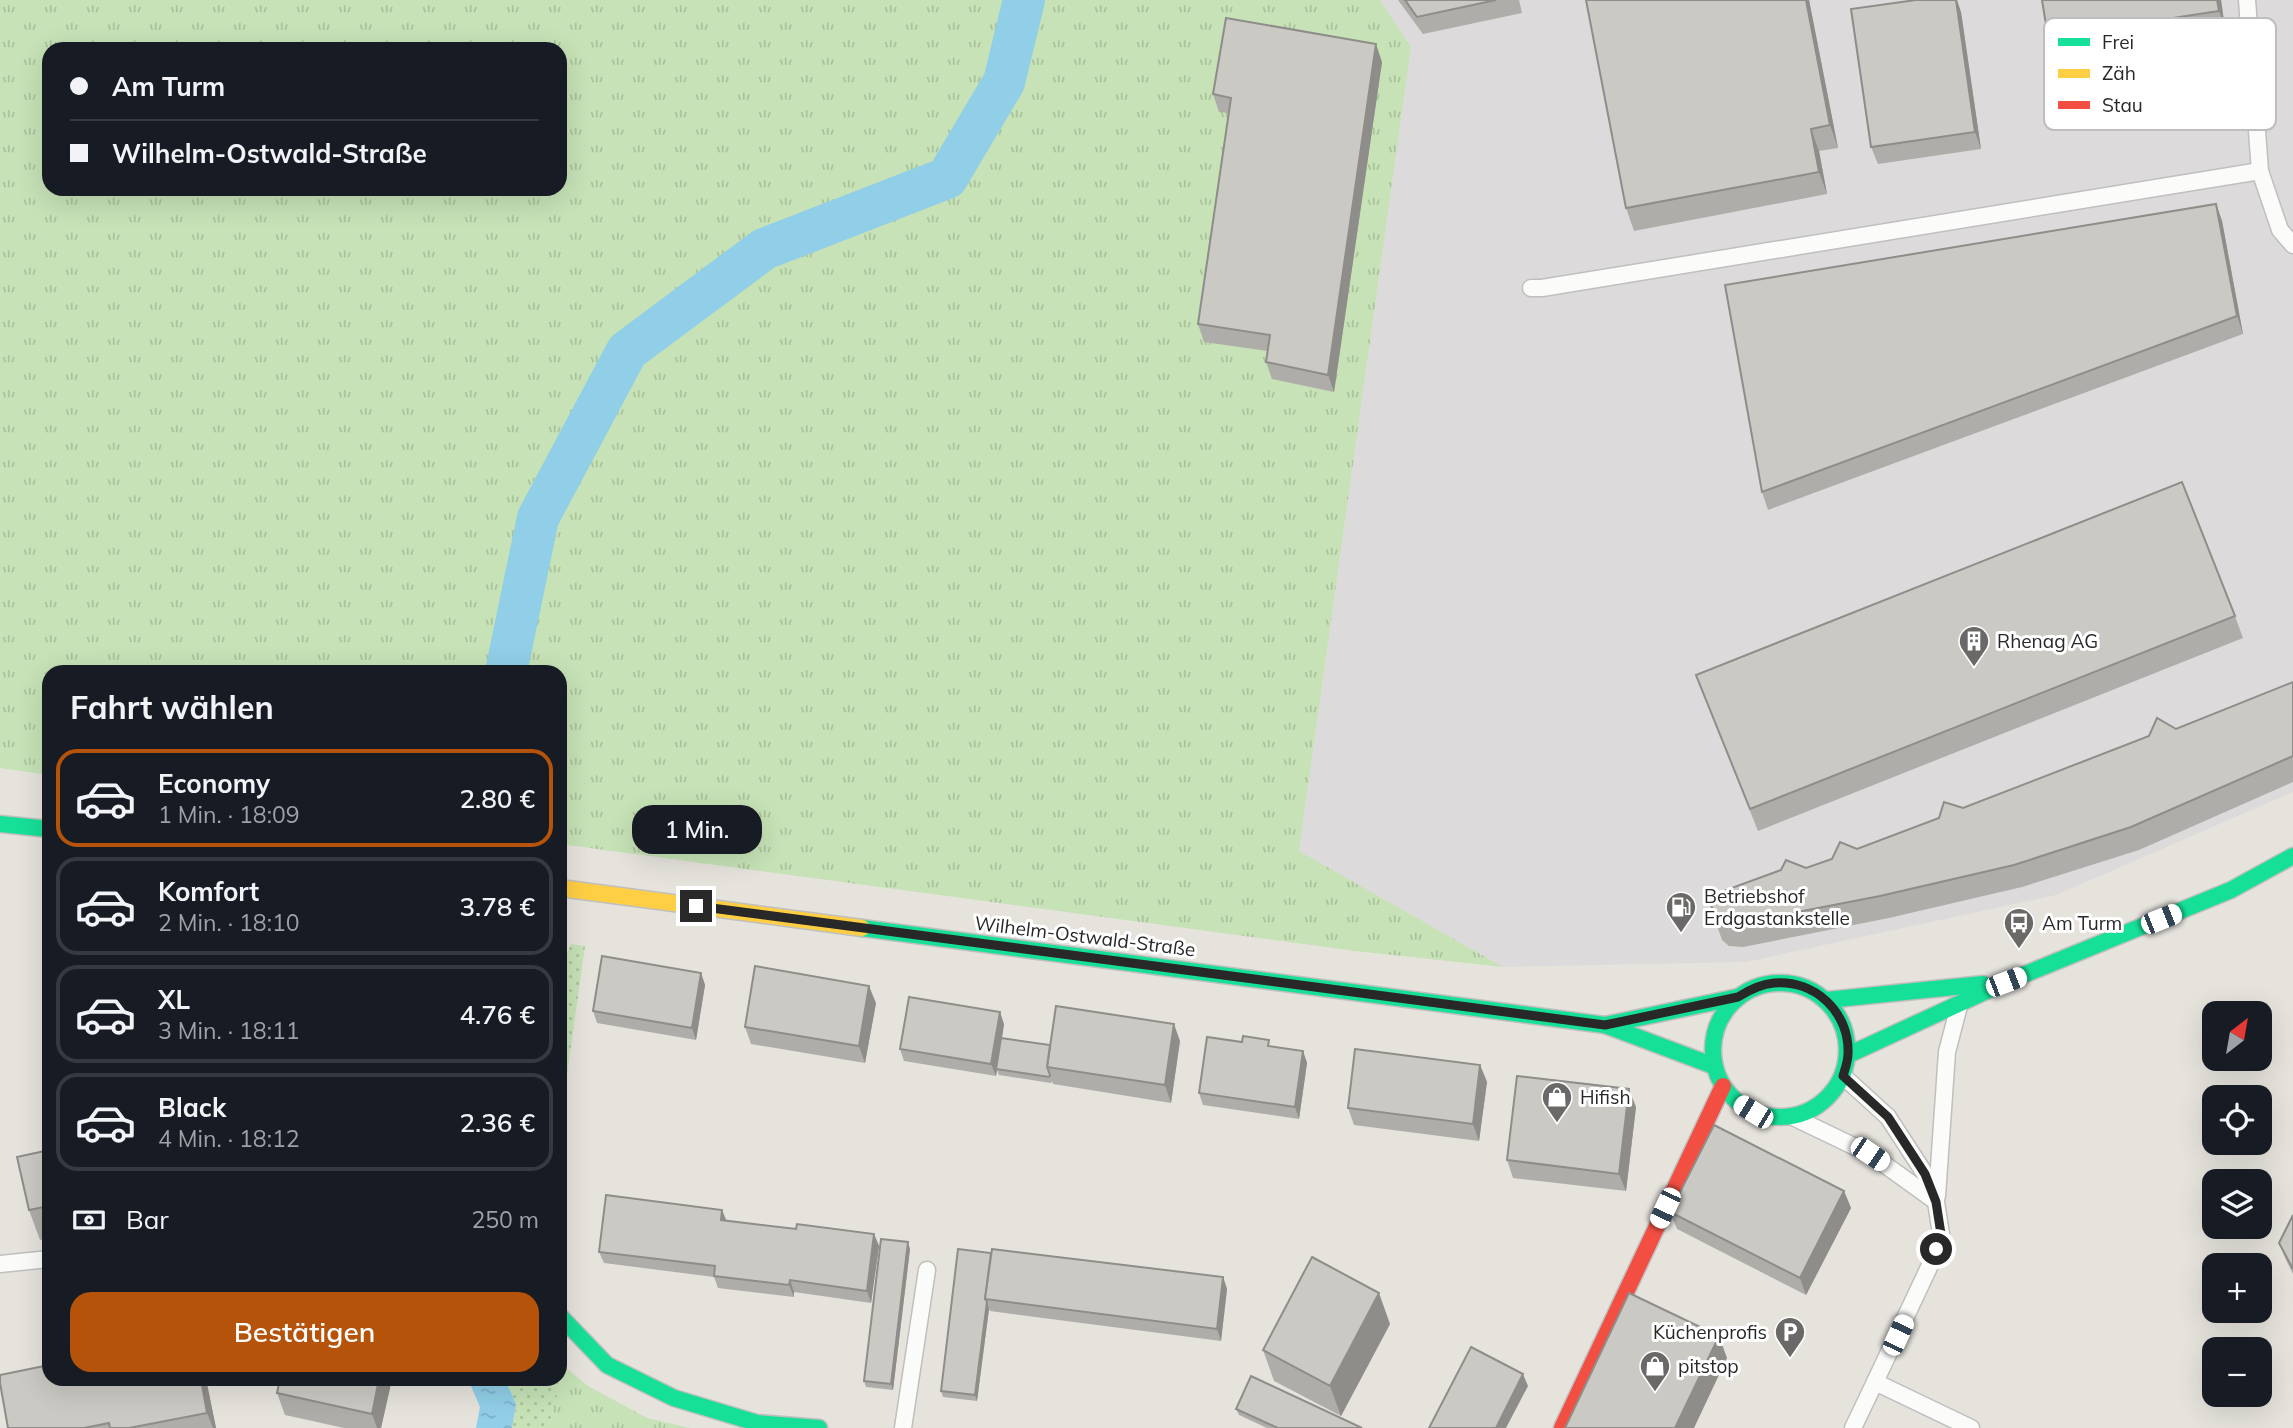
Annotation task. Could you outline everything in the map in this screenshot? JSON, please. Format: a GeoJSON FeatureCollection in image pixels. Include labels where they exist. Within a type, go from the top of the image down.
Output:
{"type":"FeatureCollection","features":[{"type":"Feature","properties":{"kind":"street"},"geometry":{"type":"LineString","coordinates":[[0,824],[42,829]]}},
{"type":"Feature","properties":{"kind":"street"},"geometry":{"type":"LineString","coordinates":[[1848,1055],[2006,982],[2231,890],[2293,856]]}},
{"type":"Feature","properties":{"kind":"street","name":"Wilhelm-Ostwald-Straße"},"geometry":{"type":"LineString","coordinates":[[567,889],[1605,1025],[1714,1066]]}},
{"type":"Feature","properties":{"kind":"street"},"geometry":{"type":"LineString","coordinates":[[1827,1000],[1903,990],[2006,982]]}},
{"type":"Feature","properties":{"kind":"street"},"geometry":{"type":"LineString","coordinates":[[1773,983],[1792,983],[1811,989],[1827,1000],[1839,1016],[1846,1035],[1848,1055],[1843,1076],[1831,1095],[1814,1109],[1793,1117],[1773,1118],[1753,1112],[1736,1102],[1723,1086],[1714,1066],[1716,1028],[1725,1011],[1738,997],[1754,987],[1773,983]]}},
{"type":"Feature","properties":{"kind":"street","name":"Wilhelm-Ostwald-Straße"},"geometry":{"type":"LineString","coordinates":[[1605,1025],[1738,997]]}},
{"type":"Feature","properties":{"kind":"street"},"geometry":{"type":"LineString","coordinates":[[1562,1428],[1723,1086]]}},
{"type":"Feature","properties":{"kind":"street"},"geometry":{"type":"LineString","coordinates":[[567,1322],[607,1365],[674,1398],[757,1426],[819,1428]]}},
{"type":"Feature","properties":{"kind":"lane"},"geometry":{"type":"LineString","coordinates":[[2247,0],[2248,18]]}},
{"type":"Feature","properties":{"kind":"lane"},"geometry":{"type":"LineString","coordinates":[[2257,130],[2260,172],[2280,230],[2293,245]]}},
{"type":"Feature","properties":{"kind":"lane"},"geometry":{"type":"LineString","coordinates":[[1531,288],[2260,172]]}},
{"type":"Feature","properties":{"kind":"lane"},"geometry":{"type":"LineString","coordinates":[[1936,1202],[1947,1052],[1959,1004]]}},
{"type":"Feature","properties":{"kind":"lane"},"geometry":{"type":"LineString","coordinates":[[1843,1076],[1888,1117],[1925,1174],[1936,1202],[1941,1234],[1931,1263],[1853,1428]]}},
{"type":"Feature","properties":{"kind":"lane"},"geometry":{"type":"LineString","coordinates":[[1793,1117],[1870,1154],[1936,1202]]}},
{"type":"Feature","properties":{"kind":"lane"},"geometry":{"type":"LineString","coordinates":[[0,1264],[42,1260]]}},
{"type":"Feature","properties":{"kind":"lane"},"geometry":{"type":"LineString","coordinates":[[903,1428],[927,1270]]}},
{"type":"Feature","properties":{"kind":"lane"},"geometry":{"type":"LineString","coordinates":[[1875,1382],[1972,1428]]}},
{"type":"Feature","properties":{"kind":"shaded area"},"geometry":{"type":"Polygon","coordinates":[[[1380,0],[2293,0],[2293,792],[2056,895],[1746,962],[1503,967],[1299,852],[1411,47],[1380,0]]]}},
{"type":"Feature","properties":{"kind":"green space"},"geometry":{"type":"Polygon","coordinates":[[[0,0],[1380,0],[1411,47],[1299,851],[1503,967],[1356,951],[567,845],[567,665],[42,665],[42,774],[0,768],[0,0]]]}},
{"type":"Feature","properties":{"kind":"green space"},"geometry":{"type":"Polygon","coordinates":[[[571,944],[585,946],[567,1075],[567,953],[571,944]]]}},
{"type":"Feature","properties":{"kind":"green space"},"geometry":{"type":"Polygon","coordinates":[[[567,1369],[588,1386],[647,1418],[690,1428],[548,1428],[560,1386],[567,1386],[567,1369]]]}},
{"type":"Feature","properties":{"kind":"green space"},"geometry":{"type":"Polygon","coordinates":[[[508,1386],[560,1386],[548,1428],[512,1428],[516,1404],[508,1386]]]}},
{"type":"Feature","properties":{"kind":"water"},"geometry":{"type":"Polygon","coordinates":[[[471,1386],[508,1386],[516,1404],[512,1428],[476,1428],[480,1407],[471,1386]]]}},
{"type":"Feature","properties":{"kind":"building"},"geometry":{"type":"Polygon","coordinates":[[[1405,0],[1496,0],[1417,17],[1405,0]]]}},
{"type":"Feature","properties":{"kind":"building"},"geometry":{"type":"Polygon","coordinates":[[[1586,0],[1806,0],[1830,125],[1811,129],[1819,172],[1626,208],[1586,0]]]}},
{"type":"Feature","properties":{"kind":"building"},"geometry":{"type":"Polygon","coordinates":[[[1916,0],[1956,0],[1975,132],[1871,147],[1851,9],[1916,0]]]}},
{"type":"Feature","properties":{"kind":"building"},"geometry":{"type":"Polygon","coordinates":[[[2042,0],[2217,0],[2219,11],[2173,18],[2045,18],[2042,0]]]}},
{"type":"Feature","properties":{"kind":"building"},"geometry":{"type":"Polygon","coordinates":[[[1226,18],[1376,44],[1328,375],[1266,362],[1270,335],[1198,324],[1231,98],[1213,94],[1226,18]]]}},
{"type":"Feature","properties":{"kind":"building"},"geometry":{"type":"Polygon","coordinates":[[[2216,204],[2237,316],[1762,492],[1725,285],[2216,204]]]}},
{"type":"Feature","properties":{"kind":"building","name":"Rhenag AG"},"geometry":{"type":"Polygon","coordinates":[[[2182,482],[2235,616],[1750,809],[1696,675],[2182,482]]]}},
{"type":"Feature","properties":{"kind":"building"},"geometry":{"type":"Polygon","coordinates":[[[2293,682],[2293,756],[2131,827],[2014,865],[1880,896],[1735,924],[1721,923],[1714,917],[1711,904],[1726,890],[1781,870],[1786,860],[1806,868],[1832,859],[1840,842],[1857,849],[1939,818],[1944,802],[1963,808],[2149,736],[2157,718],[2176,729],[2293,682]]]}},
{"type":"Feature","properties":{"kind":"building"},"geometry":{"type":"Polygon","coordinates":[[[602,956],[701,973],[692,1028],[593,1011],[602,956]]]}},
{"type":"Feature","properties":{"kind":"building"},"geometry":{"type":"Polygon","coordinates":[[[755,966],[869,986],[859,1046],[745,1027],[755,966]]]}},
{"type":"Feature","properties":{"kind":"building"},"geometry":{"type":"Polygon","coordinates":[[[909,997],[1000,1012],[991,1064],[900,1049],[909,997]]]}},
{"type":"Feature","properties":{"kind":"building"},"geometry":{"type":"Polygon","coordinates":[[[1056,1006],[1174,1024],[1165,1085],[1047,1067],[1056,1006]]]}},
{"type":"Feature","properties":{"kind":"building"},"geometry":{"type":"Polygon","coordinates":[[[1243,1036],[1269,1040],[1268,1046],[1303,1051],[1295,1107],[1199,1093],[1207,1037],[1242,1042],[1243,1036]]]}},
{"type":"Feature","properties":{"kind":"building"},"geometry":{"type":"Polygon","coordinates":[[[1001,1038],[1050,1045],[1047,1067],[1049,1077],[996,1069],[1001,1038]]]}},
{"type":"Feature","properties":{"kind":"building"},"geometry":{"type":"Polygon","coordinates":[[[1355,1049],[1480,1065],[1473,1124],[1348,1108],[1355,1049]]]}},
{"type":"Feature","properties":{"kind":"building"},"geometry":{"type":"Polygon","coordinates":[[[1517,1076],[1629,1089],[1619,1174],[1507,1160],[1517,1076]]]}},
{"type":"Feature","properties":{"kind":"building"},"geometry":{"type":"Polygon","coordinates":[[[1714,1125],[1844,1191],[1800,1278],[1670,1212],[1714,1125]]]}},
{"type":"Feature","properties":{"kind":"building"},"geometry":{"type":"Polygon","coordinates":[[[42,1152],[42,1207],[29,1210],[17,1157],[42,1152]]]}},
{"type":"Feature","properties":{"kind":"building"},"geometry":{"type":"Polygon","coordinates":[[[606,1195],[722,1210],[721,1220],[796,1229],[797,1224],[874,1234],[867,1291],[790,1280],[789,1285],[714,1276],[715,1266],[599,1252],[606,1195]]]}},
{"type":"Feature","properties":{"kind":"building"},"geometry":{"type":"Polygon","coordinates":[[[2293,1215],[2293,1269],[2279,1243],[2293,1215]]]}},
{"type":"Feature","properties":{"kind":"building"},"geometry":{"type":"Polygon","coordinates":[[[881,1239],[908,1242],[891,1384],[864,1381],[881,1239]]]}},
{"type":"Feature","properties":{"kind":"building"},"geometry":{"type":"Polygon","coordinates":[[[958,1249],[991,1253],[975,1395],[941,1391],[958,1249]]]}},
{"type":"Feature","properties":{"kind":"building"},"geometry":{"type":"Polygon","coordinates":[[[992,1249],[1223,1277],[1217,1329],[985,1299],[992,1249]]]}},
{"type":"Feature","properties":{"kind":"building"},"geometry":{"type":"Polygon","coordinates":[[[1312,1257],[1379,1293],[1330,1386],[1263,1350],[1312,1257]]]}},
{"type":"Feature","properties":{"kind":"building","name":"pitstop"},"geometry":{"type":"Polygon","coordinates":[[[1629,1293],[1719,1336],[1675,1428],[1565,1428],[1629,1293]]]}},
{"type":"Feature","properties":{"kind":"building"},"geometry":{"type":"Polygon","coordinates":[[[1471,1347],[1523,1374],[1496,1428],[1429,1428],[1471,1347]]]}},
{"type":"Feature","properties":{"kind":"building"},"geometry":{"type":"Polygon","coordinates":[[[42,1366],[42,1386],[202,1386],[207,1413],[129,1428],[110,1428],[109,1423],[84,1428],[8,1428],[0,1375],[42,1366]]]}},
{"type":"Feature","properties":{"kind":"building"},"geometry":{"type":"Polygon","coordinates":[[[1251,1376],[1362,1428],[1278,1428],[1236,1409],[1251,1376]]]}},
{"type":"Feature","properties":{"kind":"building"},"geometry":{"type":"Polygon","coordinates":[[[278,1386],[378,1386],[372,1414],[277,1393],[278,1386]]]}},
{"type":"Feature","properties":{"kind":"waterway"},"geometry":{"type":"LineString","coordinates":[[507,665],[538,518],[627,351],[764,249],[947,178],[1004,82],[1024,0]]}},
{"type":"Feature","properties":{"kind":"traffic: fast"},"geometry":{"type":"LineString","coordinates":[[0,824],[42,828]]}},
{"type":"Feature","properties":{"kind":"traffic: fast"},"geometry":{"type":"LineString","coordinates":[[1848,1055],[2006,982],[2231,890],[2293,856]]}},
{"type":"Feature","properties":{"kind":"traffic: fast"},"geometry":{"type":"LineString","coordinates":[[862,928],[1605,1025],[1714,1066]]}},
{"type":"Feature","properties":{"kind":"traffic: fast"},"geometry":{"type":"LineString","coordinates":[[1780,983],[1806,988],[1828,1002],[1842,1024],[1847,1050],[1842,1076],[1828,1098],[1806,1112],[1780,1117],[1754,1112],[1732,1098],[1718,1076],[1713,1050],[1718,1024],[1732,1002],[1754,988],[1780,983]]}},
{"type":"Feature","properties":{"kind":"traffic: fast"},"geometry":{"type":"LineString","coordinates":[[1827,1000],[1983,984]]}},
{"type":"Feature","properties":{"kind":"traffic: fast"},"geometry":{"type":"LineString","coordinates":[[1605,1025],[1738,997]]}},
{"type":"Feature","properties":{"kind":"traffic: fast"},"geometry":{"type":"LineString","coordinates":[[567,1323],[607,1365],[674,1398],[757,1423],[819,1428]]}},
{"type":"Feature","properties":{"kind":"traffic: slow"},"geometry":{"type":"LineString","coordinates":[[567,889],[862,928]]}},
{"type":"Feature","properties":{"kind":"traffic: jam"},"geometry":{"type":"LineString","coordinates":[[1562,1428],[1723,1086]]}},
{"type":"Feature","properties":{"kind":"place","name":"Rhenag AG"},"geometry":{"type":"Point","coordinates":[1974,668]}},
{"type":"Feature","properties":{"kind":"place","name":"Betriebshof Erdgastankstelle"},"geometry":{"type":"Point","coordinates":[1681,934]}},
{"type":"Feature","properties":{"kind":"place","name":"Am Turm"},"geometry":{"type":"Point","coordinates":[2019,950]}},
{"type":"Feature","properties":{"kind":"place","name":"Hifish"},"geometry":{"type":"Point","coordinates":[1557,1124]}},
{"type":"Feature","properties":{"kind":"place","name":"Küchenprofis"},"geometry":{"type":"Point","coordinates":[1790,1359]}},
{"type":"Feature","properties":{"kind":"place","name":"pitstop"},"geometry":{"type":"Point","coordinates":[1655,1393]}},
{"type":"Feature","properties":{"kind":"route"},"geometry":{"type":"LineString","coordinates":[[696,906],[1605,1025],[1738,997],[1754,987],[1792,983],[1811,989],[1827,1000],[1839,1016],[1846,1035],[1848,1055],[1843,1076],[1888,1117],[1925,1174],[1936,1202],[1941,1234],[1936,1249]]}}]}
